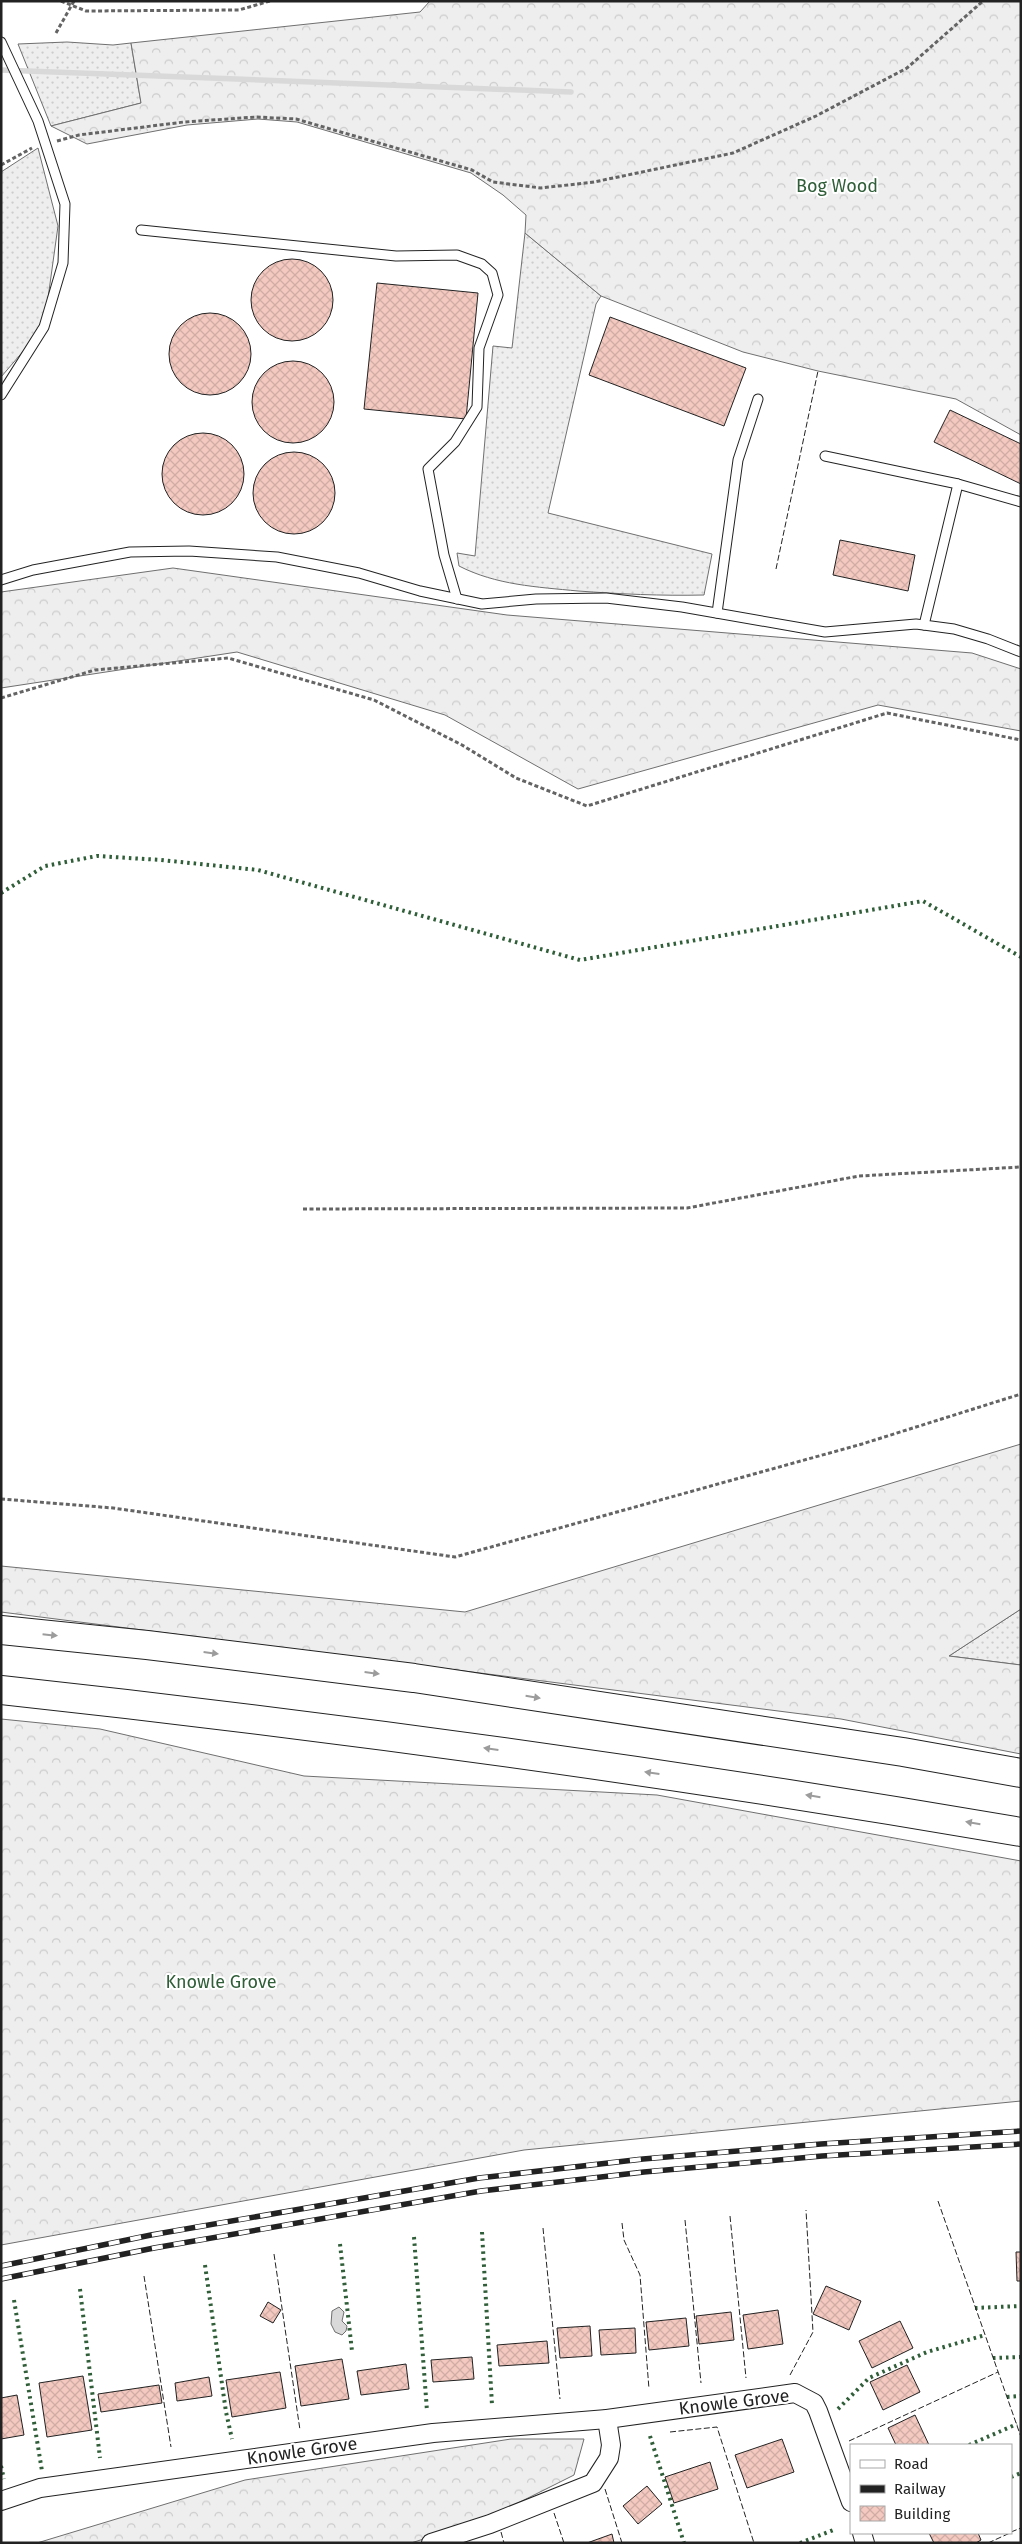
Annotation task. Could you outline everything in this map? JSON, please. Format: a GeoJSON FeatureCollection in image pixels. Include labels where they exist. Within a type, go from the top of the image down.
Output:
{"type":"FeatureCollection","features":[{"type":"Feature","properties":{"kind":"highway"},"geometry":{"type":"LineString","coordinates":[[1,1630],[147,1645],[414,1678],[904,1752],[1021,1773]]}},
{"type":"Feature","properties":{"kind":"highway"},"geometry":{"type":"LineString","coordinates":[[1,1690],[436,1741],[810,1796],[1021,1832]]}},
{"type":"Feature","properties":{"kind":"street","name":"Knowle Grove"},"geometry":{"type":"LineString","coordinates":[[1,2501],[40,2488],[424,2435],[607,2419],[796,2393],[814,2403],[850,2499]]}},
{"type":"Feature","properties":{"kind":"street"},"geometry":{"type":"LineString","coordinates":[[431,2543],[490,2524],[593,2483],[610,2458],[611,2445],[607,2419]]}},
{"type":"Feature","properties":{"kind":"lane"},"geometry":{"type":"LineString","coordinates":[[1,42],[38,121],[65,204],[63,263],[44,327],[1,395]]}},
{"type":"Feature","properties":{"kind":"lane"},"geometry":{"type":"LineString","coordinates":[[141,230],[396,256],[456,255],[482,264],[492,273],[498,294],[479,348],[477,407],[455,442],[428,469],[444,555],[457,599]]}},
{"type":"Feature","properties":{"kind":"lane"},"geometry":{"type":"LineString","coordinates":[[717,613],[738,460],[758,400]]}},
{"type":"Feature","properties":{"kind":"lane"},"geometry":{"type":"LineString","coordinates":[[825,456],[958,484],[1021,502]]}},
{"type":"Feature","properties":{"kind":"lane"},"geometry":{"type":"LineString","coordinates":[[924,626],[958,484]]}},
{"type":"Feature","properties":{"kind":"lane"},"geometry":{"type":"LineString","coordinates":[[1,580],[33,570],[121,553],[189,551],[277,557],[359,573],[420,591],[482,604],[536,599],[606,598],[717,613],[825,632],[924,626],[954,629],[988,638],[1021,652]]}},
{"type":"Feature","properties":{"kind":"path"},"geometry":{"type":"LineString","coordinates":[[61,1],[86,11],[239,10],[270,1]]}},
{"type":"Feature","properties":{"kind":"path"},"geometry":{"type":"LineString","coordinates":[[56,33],[74,1]]}},
{"type":"Feature","properties":{"kind":"path"},"geometry":{"type":"LineString","coordinates":[[1,166],[38,146],[79,135],[184,122],[256,116],[296,119],[472,170],[493,182],[541,188],[594,182],[732,154],[816,116],[906,68],[983,1]]}},
{"type":"Feature","properties":{"kind":"path"},"geometry":{"type":"LineString","coordinates":[[1,698],[95,670],[228,658],[374,700],[462,746],[516,778],[587,806],[887,713],[1021,740]]}},
{"type":"Feature","properties":{"kind":"path"},"geometry":{"type":"LineString","coordinates":[[303,1209],[687,1208],[859,1176],[1021,1167]]}},
{"type":"Feature","properties":{"kind":"path"},"geometry":{"type":"LineString","coordinates":[[1,1499],[113,1508],[455,1557],[862,1444],[1021,1394]]}},
{"type":"Feature","properties":{"kind":"green space","name":"Bog Wood"},"geometry":{"type":"Polygon","coordinates":[[[430,1],[1021,1],[1021,435],[956,399],[818,371],[743,352],[601,296],[525,233],[526,215],[503,195],[471,173],[297,122],[258,119],[187,125],[87,144],[51,126],[141,103],[131,43],[420,12],[430,1]]]}},
{"type":"Feature","properties":{"kind":"green space"},"geometry":{"type":"Polygon","coordinates":[[[67,42],[113,45],[131,43],[141,103],[51,126],[18,44],[67,42]]]}},
{"type":"Feature","properties":{"kind":"green space"},"geometry":{"type":"Polygon","coordinates":[[[38,148],[58,226],[44,327],[1,377],[1,172],[38,148]]]}},
{"type":"Feature","properties":{"kind":"green space"},"geometry":{"type":"Polygon","coordinates":[[[525,233],[601,296],[596,304],[548,513],[712,554],[704,595],[625,594],[532,586],[487,577],[459,566],[457,553],[475,556],[493,346],[512,348],[525,233]]]}},
{"type":"Feature","properties":{"kind":"green space"},"geometry":{"type":"Polygon","coordinates":[[[173,568],[507,615],[972,653],[1021,669],[1021,731],[878,705],[578,789],[445,715],[237,652],[1,688],[1,592],[173,568]]]}},
{"type":"Feature","properties":{"kind":"green space"},"geometry":{"type":"Polygon","coordinates":[[[1021,1444],[1021,1609],[949,1656],[1021,1665],[1021,1754],[841,1719],[1,1612],[1,1566],[465,1612],[1021,1444]]]}},
{"type":"Feature","properties":{"kind":"green space"},"geometry":{"type":"Polygon","coordinates":[[[1021,1609],[1021,1665],[949,1656],[1021,1609]]]}},
{"type":"Feature","properties":{"kind":"green space","name":"Knowle Grove"},"geometry":{"type":"Polygon","coordinates":[[[1,1719],[100,1729],[304,1776],[657,1795],[1021,1861],[1021,2101],[524,2150],[1,2245],[1,1719]]]}},
{"type":"Feature","properties":{"kind":"green space"},"geometry":{"type":"Polygon","coordinates":[[[511,2439],[584,2439],[574,2475],[484,2520],[411,2543],[37,2543],[245,2480],[511,2439]]]}},
{"type":"Feature","properties":{"kind":"shaded area"},"geometry":{"type":"Polygon","coordinates":[[[339,2307],[344,2312],[342,2321],[347,2326],[346,2331],[342,2335],[335,2332],[331,2324],[332,2311],[339,2307]]]}},
{"type":"Feature","properties":{"kind":"building"},"geometry":{"type":"Polygon","coordinates":[[[292,259],[308,262],[321,271],[330,284],[333,300],[330,316],[321,329],[308,338],[292,341],[276,338],[263,329],[254,316],[251,300],[254,284],[263,271],[276,262],[292,259]]]}},
{"type":"Feature","properties":{"kind":"building"},"geometry":{"type":"Polygon","coordinates":[[[377,283],[478,293],[466,419],[364,409],[377,283]]]}},
{"type":"Feature","properties":{"kind":"building"},"geometry":{"type":"Polygon","coordinates":[[[210,313],[226,316],[239,325],[248,338],[251,354],[248,370],[239,383],[226,392],[210,395],[194,392],[181,383],[172,370],[169,354],[172,338],[181,325],[194,316],[210,313]]]}},
{"type":"Feature","properties":{"kind":"building"},"geometry":{"type":"Polygon","coordinates":[[[610,317],[746,368],[724,426],[589,375],[610,317]]]}},
{"type":"Feature","properties":{"kind":"building"},"geometry":{"type":"Polygon","coordinates":[[[293,361],[309,364],[322,373],[331,386],[334,402],[331,418],[322,431],[309,440],[293,443],[277,440],[264,431],[255,418],[252,402],[255,386],[264,373],[277,364],[293,361]]]}},
{"type":"Feature","properties":{"kind":"building"},"geometry":{"type":"Polygon","coordinates":[[[950,410],[1021,444],[1021,484],[934,442],[950,410]]]}},
{"type":"Feature","properties":{"kind":"building"},"geometry":{"type":"Polygon","coordinates":[[[203,433],[219,436],[232,445],[241,458],[244,474],[241,490],[232,503],[219,512],[203,515],[187,512],[174,503],[165,490],[162,474],[165,458],[174,445],[187,436],[203,433]]]}},
{"type":"Feature","properties":{"kind":"building"},"geometry":{"type":"Polygon","coordinates":[[[294,452],[310,455],[323,464],[332,477],[335,493],[332,509],[323,522],[310,531],[294,534],[278,531],[265,522],[256,509],[253,493],[256,477],[265,464],[278,455],[294,452]]]}},
{"type":"Feature","properties":{"kind":"building"},"geometry":{"type":"Polygon","coordinates":[[[840,540],[915,555],[908,591],[833,575],[840,540]]]}},
{"type":"Feature","properties":{"kind":"building"},"geometry":{"type":"Polygon","coordinates":[[[1016,2252],[1021,2252],[1021,2281],[1017,2281],[1016,2252]]]}},
{"type":"Feature","properties":{"kind":"building"},"geometry":{"type":"Polygon","coordinates":[[[826,2286],[861,2301],[849,2330],[813,2314],[826,2286]]]}},
{"type":"Feature","properties":{"kind":"building"},"geometry":{"type":"Polygon","coordinates":[[[268,2302],[281,2310],[273,2323],[260,2316],[268,2302]]]}},
{"type":"Feature","properties":{"kind":"building"},"geometry":{"type":"Polygon","coordinates":[[[778,2310],[783,2344],[748,2349],[743,2315],[778,2310]]]}},
{"type":"Feature","properties":{"kind":"building"},"geometry":{"type":"Polygon","coordinates":[[[731,2312],[734,2340],[699,2344],[696,2316],[731,2312]]]}},
{"type":"Feature","properties":{"kind":"building"},"geometry":{"type":"Polygon","coordinates":[[[686,2318],[689,2346],[649,2350],[646,2322],[686,2318]]]}},
{"type":"Feature","properties":{"kind":"building"},"geometry":{"type":"Polygon","coordinates":[[[900,2321],[913,2348],[872,2368],[859,2341],[900,2321]]]}},
{"type":"Feature","properties":{"kind":"building"},"geometry":{"type":"Polygon","coordinates":[[[590,2326],[592,2356],[560,2358],[557,2328],[590,2326]]]}},
{"type":"Feature","properties":{"kind":"building"},"geometry":{"type":"Polygon","coordinates":[[[635,2328],[636,2353],[601,2355],[599,2330],[635,2328]]]}},
{"type":"Feature","properties":{"kind":"building"},"geometry":{"type":"Polygon","coordinates":[[[547,2341],[549,2363],[499,2366],[497,2345],[547,2341]]]}},
{"type":"Feature","properties":{"kind":"building"},"geometry":{"type":"Polygon","coordinates":[[[472,2357],[474,2379],[433,2382],[431,2360],[472,2357]]]}},
{"type":"Feature","properties":{"kind":"building"},"geometry":{"type":"Polygon","coordinates":[[[342,2359],[349,2399],[301,2406],[295,2366],[342,2359]]]}},
{"type":"Feature","properties":{"kind":"building"},"geometry":{"type":"Polygon","coordinates":[[[406,2364],[409,2389],[361,2395],[357,2371],[406,2364]]]}},
{"type":"Feature","properties":{"kind":"building"},"geometry":{"type":"Polygon","coordinates":[[[907,2365],[920,2392],[883,2410],[870,2382],[907,2365]]]}},
{"type":"Feature","properties":{"kind":"building"},"geometry":{"type":"Polygon","coordinates":[[[280,2372],[286,2408],[232,2417],[226,2380],[280,2372]]]}},
{"type":"Feature","properties":{"kind":"building"},"geometry":{"type":"Polygon","coordinates":[[[83,2376],[92,2430],[47,2437],[39,2383],[83,2376]]]}},
{"type":"Feature","properties":{"kind":"building"},"geometry":{"type":"Polygon","coordinates":[[[209,2377],[212,2396],[177,2401],[175,2383],[209,2377]]]}},
{"type":"Feature","properties":{"kind":"building"},"geometry":{"type":"Polygon","coordinates":[[[159,2385],[162,2403],[101,2412],[98,2394],[159,2385]]]}},
{"type":"Feature","properties":{"kind":"building"},"geometry":{"type":"Polygon","coordinates":[[[17,2395],[24,2435],[1,2439],[1,2398],[17,2395]]]}},
{"type":"Feature","properties":{"kind":"building"},"geometry":{"type":"Polygon","coordinates":[[[915,2415],[929,2444],[896,2444],[888,2428],[915,2415]]]}},
{"type":"Feature","properties":{"kind":"building"},"geometry":{"type":"Polygon","coordinates":[[[782,2439],[794,2472],[747,2488],[735,2455],[782,2439]]]}},
{"type":"Feature","properties":{"kind":"building"},"geometry":{"type":"Polygon","coordinates":[[[710,2462],[718,2489],[674,2503],[665,2477],[710,2462]]]}},
{"type":"Feature","properties":{"kind":"building"},"geometry":{"type":"Polygon","coordinates":[[[647,2486],[662,2504],[638,2524],[623,2506],[647,2486]]]}},
{"type":"Feature","properties":{"kind":"building"},"geometry":{"type":"Polygon","coordinates":[[[612,2534],[614,2543],[587,2543],[612,2534]]]}},
{"type":"Feature","properties":{"kind":"building"},"geometry":{"type":"Polygon","coordinates":[[[930,2534],[978,2534],[981,2540],[976,2543],[934,2543],[930,2534]]]}},
{"type":"Feature","properties":{"kind":"waterway"},"geometry":{"type":"LineString","coordinates":[[1,70],[571,92]]}},
{"type":"Feature","properties":{"kind":"railway"},"geometry":{"type":"LineString","coordinates":[[1,2266],[151,2235],[479,2178],[643,2159],[821,2144],[1021,2131]]}},
{"type":"Feature","properties":{"kind":"railway"},"geometry":{"type":"LineString","coordinates":[[1,2279],[154,2248],[481,2191],[644,2172],[822,2156],[1021,2144]]}},
{"type":"Feature","properties":{"kind":"hedge"},"geometry":{"type":"LineString","coordinates":[[1,893],[45,866],[97,856],[161,860],[258,870],[580,960],[923,901],[1021,957]]}},
{"type":"Feature","properties":{"kind":"hedge"},"geometry":{"type":"LineString","coordinates":[[482,2232],[492,2405]]}},
{"type":"Feature","properties":{"kind":"hedge"},"geometry":{"type":"LineString","coordinates":[[414,2237],[427,2411]]}},
{"type":"Feature","properties":{"kind":"hedge"},"geometry":{"type":"LineString","coordinates":[[340,2244],[352,2351]]}},
{"type":"Feature","properties":{"kind":"hedge"},"geometry":{"type":"LineString","coordinates":[[205,2265],[226,2412],[232,2439]]}},
{"type":"Feature","properties":{"kind":"hedge"},"geometry":{"type":"LineString","coordinates":[[80,2289],[100,2458]]}},
{"type":"Feature","properties":{"kind":"hedge"},"geometry":{"type":"LineString","coordinates":[[14,2300],[42,2471]]}},
{"type":"Feature","properties":{"kind":"hedge"},"geometry":{"type":"LineString","coordinates":[[975,2308],[1021,2306]]}},
{"type":"Feature","properties":{"kind":"hedge"},"geometry":{"type":"LineString","coordinates":[[838,2409],[869,2378],[927,2352],[985,2335]]}},
{"type":"Feature","properties":{"kind":"hedge"},"geometry":{"type":"LineString","coordinates":[[993,2358],[1021,2357]]}},
{"type":"Feature","properties":{"kind":"hedge"},"geometry":{"type":"LineString","coordinates":[[1007,2397],[1021,2396]]}},
{"type":"Feature","properties":{"kind":"hedge"},"geometry":{"type":"LineString","coordinates":[[971,2444],[1017,2424]]}},
{"type":"Feature","properties":{"kind":"hedge"},"geometry":{"type":"LineString","coordinates":[[650,2436],[684,2543]]}},
{"type":"Feature","properties":{"kind":"hedge"},"geometry":{"type":"LineString","coordinates":[[1,2466],[4,2479]]}},
{"type":"Feature","properties":{"kind":"hedge"},"geometry":{"type":"LineString","coordinates":[[1012,2477],[1021,2473]]}},
{"type":"Feature","properties":{"kind":"hedge"},"geometry":{"type":"LineString","coordinates":[[800,2543],[836,2529]]}},
{"type":"Feature","properties":{"kind":"fence"},"geometry":{"type":"LineString","coordinates":[[776,569],[818,371]]}},
{"type":"Feature","properties":{"kind":"fence"},"geometry":{"type":"LineString","coordinates":[[938,2201],[1021,2437]]}},
{"type":"Feature","properties":{"kind":"fence"},"geometry":{"type":"LineString","coordinates":[[790,2375],[813,2332],[806,2210]]}},
{"type":"Feature","properties":{"kind":"fence"},"geometry":{"type":"LineString","coordinates":[[730,2216],[746,2378]]}},
{"type":"Feature","properties":{"kind":"fence"},"geometry":{"type":"LineString","coordinates":[[685,2220],[701,2383]]}},
{"type":"Feature","properties":{"kind":"fence"},"geometry":{"type":"LineString","coordinates":[[622,2223],[624,2240],[640,2275],[649,2389]]}},
{"type":"Feature","properties":{"kind":"fence"},"geometry":{"type":"LineString","coordinates":[[543,2228],[560,2399]]}},
{"type":"Feature","properties":{"kind":"fence"},"geometry":{"type":"LineString","coordinates":[[274,2254],[300,2430]]}},
{"type":"Feature","properties":{"kind":"fence"},"geometry":{"type":"LineString","coordinates":[[144,2276],[171,2447]]}},
{"type":"Feature","properties":{"kind":"fence"},"geometry":{"type":"LineString","coordinates":[[849,2441],[998,2372]]}},
{"type":"Feature","properties":{"kind":"fence"},"geometry":{"type":"LineString","coordinates":[[670,2432],[717,2427],[754,2543]]}},
{"type":"Feature","properties":{"kind":"fence"},"geometry":{"type":"LineString","coordinates":[[605,2489],[622,2543]]}},
{"type":"Feature","properties":{"kind":"fence"},"geometry":{"type":"LineString","coordinates":[[554,2513],[564,2543]]}},
{"type":"Feature","properties":{"kind":"fence"},"geometry":{"type":"LineString","coordinates":[[1012,2532],[1021,2528]]}},
{"type":"Feature","properties":{"kind":"fence"},"geometry":{"type":"LineString","coordinates":[[501,2532],[504,2543]]}},
{"type":"Feature","properties":{"kind":"fence"},"geometry":{"type":"LineString","coordinates":[[988,2543],[1008,2534]]}}]}
